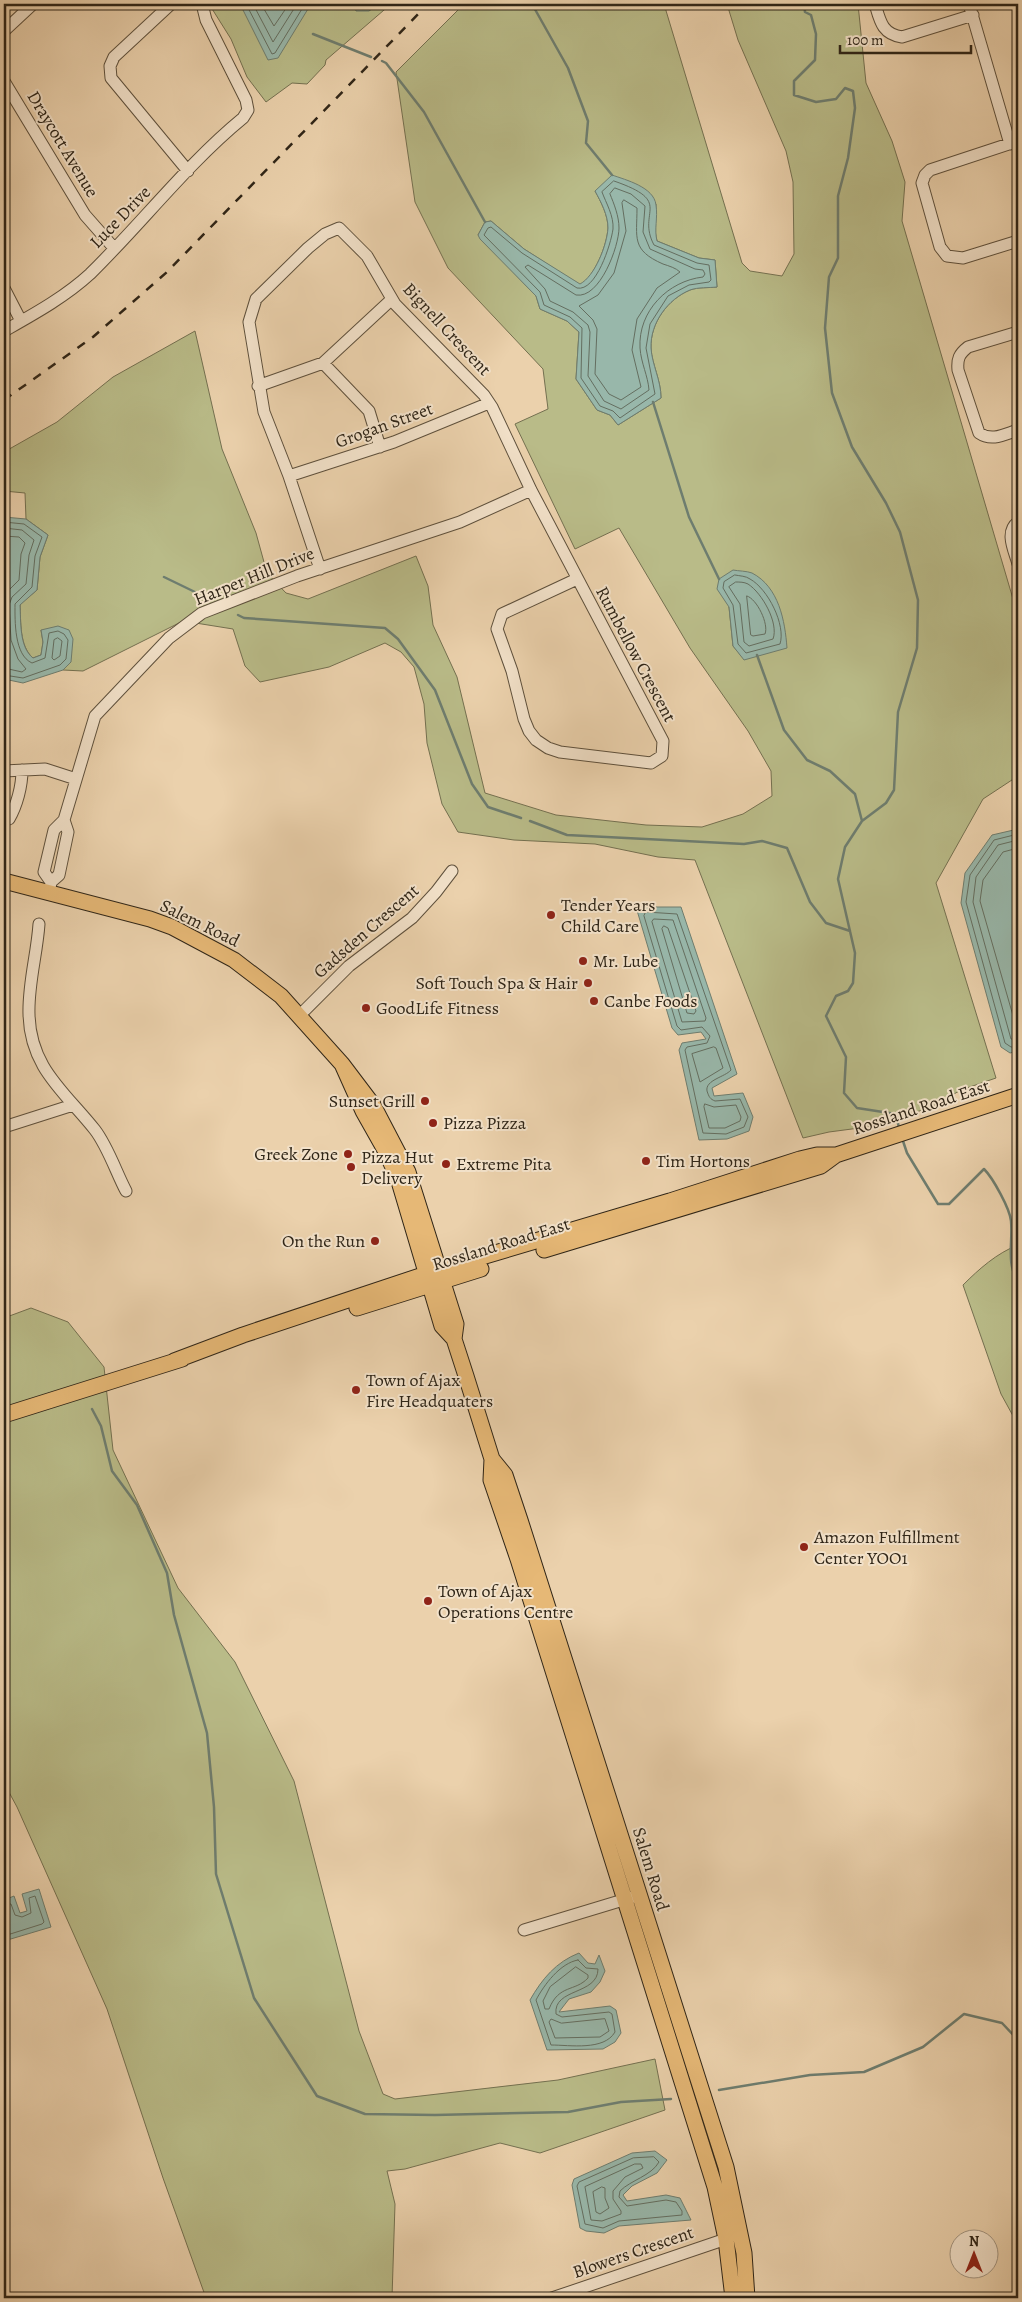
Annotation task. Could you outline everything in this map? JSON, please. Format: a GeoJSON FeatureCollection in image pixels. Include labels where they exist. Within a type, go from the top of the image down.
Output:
{"type":"FeatureCollection","features":[{"type":"Feature","properties":{"kind":"main road","name":"Salem Road"},"geometry":{"type":"LineString","coordinates":[[4,881],[50,887],[172,926],[234,960],[281,996],[300,1015],[342,1064],[373,1105],[408,1172],[434,1278],[442,1326],[454,1339],[492,1459],[491,1480],[632,1898],[726,2167],[743,2250],[747,2298]]}},
{"type":"Feature","properties":{"kind":"main road","name":"Rossland Road East"},"geometry":{"type":"LineString","coordinates":[[4,1415],[800,1159],[817,1155],[836,1155],[1018,1096]]}},
{"type":"Feature","properties":{"kind":"main road","name":"Salem Road"},"geometry":{"type":"LineString","coordinates":[[632,1898],[715,2187],[726,2239],[733,2298]]}},
{"type":"Feature","properties":{"kind":"street"},"geometry":{"type":"LineString","coordinates":[[4,31],[33,4]]}},
{"type":"Feature","properties":{"kind":"street"},"geometry":{"type":"LineString","coordinates":[[171,4],[114,57],[110,66],[111,78],[188,170]]}},
{"type":"Feature","properties":{"kind":"street","name":"Luce Drive"},"geometry":{"type":"LineString","coordinates":[[4,331],[70,290],[89,274],[188,170],[243,118],[248,110],[246,100],[206,20],[202,4]]}},
{"type":"Feature","properties":{"kind":"street"},"geometry":{"type":"LineString","coordinates":[[875,4],[883,28],[891,35],[902,37],[971,9],[1014,142],[930,170],[922,183],[940,247],[947,256],[963,258],[1018,241]]}},
{"type":"Feature","properties":{"kind":"street","name":"Draycott Avenue"},"geometry":{"type":"LineString","coordinates":[[4,80],[85,215],[114,248]]}},
{"type":"Feature","properties":{"kind":"street","name":"Bignell Crescent"},"geometry":{"type":"LineString","coordinates":[[320,569],[289,476],[264,412],[258,386],[249,322],[256,299],[308,248],[325,234],[339,228],[367,256],[392,299],[489,403],[531,490]]}},
{"type":"Feature","properties":{"kind":"street"},"geometry":{"type":"LineString","coordinates":[[4,288],[21,322]]}},
{"type":"Feature","properties":{"kind":"street"},"geometry":{"type":"LineString","coordinates":[[258,386],[323,363],[392,299]]}},
{"type":"Feature","properties":{"kind":"street"},"geometry":{"type":"LineString","coordinates":[[1018,332],[968,347],[961,352],[957,360],[961,379],[979,433],[986,438],[1018,430]]}},
{"type":"Feature","properties":{"kind":"street"},"geometry":{"type":"LineString","coordinates":[[323,363],[369,411],[380,447]]}},
{"type":"Feature","properties":{"kind":"street","name":"Grogan Street"},"geometry":{"type":"LineString","coordinates":[[289,476],[380,447],[489,403]]}},
{"type":"Feature","properties":{"kind":"street","name":"Harper Hill Drive"},"geometry":{"type":"LineString","coordinates":[[50,887],[44,872],[54,830],[64,820],[95,716],[169,638],[202,613],[320,569],[460,522],[531,490]]}},
{"type":"Feature","properties":{"kind":"street","name":"Rumbellow Crescent"},"geometry":{"type":"LineString","coordinates":[[531,490],[663,741],[662,756],[651,763],[560,752],[548,748],[536,740],[529,731],[524,719],[512,671],[497,629],[502,614],[577,579]]}},
{"type":"Feature","properties":{"kind":"street"},"geometry":{"type":"LineString","coordinates":[[1018,522],[1011,532],[1011,541],[1018,564]]}},
{"type":"Feature","properties":{"kind":"street"},"geometry":{"type":"LineString","coordinates":[[4,771],[45,769],[76,779]]}},
{"type":"Feature","properties":{"kind":"street"},"geometry":{"type":"LineString","coordinates":[[4,820],[9,819],[12,813],[22,780],[22,770]]}},
{"type":"Feature","properties":{"kind":"street","name":"Gadsden Crescent"},"geometry":{"type":"LineString","coordinates":[[300,1015],[348,966],[412,918],[452,871]]}},
{"type":"Feature","properties":{"kind":"street"},"geometry":{"type":"LineString","coordinates":[[39,924],[28,1014],[31,1036],[39,1060],[53,1083],[96,1131],[126,1191]]}},
{"type":"Feature","properties":{"kind":"street"},"geometry":{"type":"LineString","coordinates":[[4,1127],[73,1106]]}},
{"type":"Feature","properties":{"kind":"street"},"geometry":{"type":"LineString","coordinates":[[524,1930],[632,1898]]}},
{"type":"Feature","properties":{"kind":"street","name":"Blowers Crescent"},"geometry":{"type":"LineString","coordinates":[[552,2298],[726,2239]]}},
{"type":"Feature","properties":{"kind":"green space"},"geometry":{"type":"Polygon","coordinates":[[[209,4],[391,4],[326,60],[325,65],[307,84],[292,83],[266,102],[247,77],[231,39],[209,4]]]}},
{"type":"Feature","properties":{"kind":"green space"},"geometry":{"type":"Polygon","coordinates":[[[464,4],[664,4],[742,263],[750,271],[782,276],[794,254],[793,182],[786,151],[738,40],[727,4],[858,4],[866,83],[892,141],[905,182],[902,221],[1018,616],[1018,776],[983,799],[936,883],[996,1078],[961,1090],[929,1108],[867,1127],[829,1132],[803,1138],[695,860],[658,857],[595,844],[514,840],[458,832],[442,804],[427,743],[424,704],[414,667],[401,652],[385,643],[329,667],[260,682],[245,666],[233,629],[183,621],[83,671],[63,670],[71,662],[41,630],[43,642],[41,655],[33,658],[28,653],[23,640],[20,604],[37,590],[40,557],[48,535],[26,519],[25,493],[4,491],[4,452],[57,422],[113,377],[195,331],[222,449],[256,533],[267,573],[286,593],[308,599],[416,556],[428,586],[433,625],[457,677],[485,793],[556,815],[646,825],[702,827],[743,814],[772,796],[771,771],[748,731],[690,648],[619,528],[575,549],[515,424],[548,409],[543,369],[448,268],[415,202],[396,72],[464,4]],[[595,191],[607,218],[607,235],[603,251],[591,275],[580,285],[524,249],[491,221],[485,222],[478,235],[536,296],[540,309],[567,321],[579,332],[576,379],[597,410],[610,415],[618,425],[661,398],[660,385],[651,348],[651,339],[657,321],[674,299],[682,294],[693,289],[717,287],[715,260],[699,258],[657,241],[655,231],[656,204],[595,191]],[[729,607],[733,646],[744,659],[757,655],[729,607]]]}},
{"type":"Feature","properties":{"kind":"green space"},"geometry":{"type":"Polygon","coordinates":[[[1018,1245],[1018,1425],[1001,1394],[963,1285],[989,1262],[1003,1252],[1018,1245]]]}},
{"type":"Feature","properties":{"kind":"green space"},"geometry":{"type":"Polygon","coordinates":[[[31,1308],[68,1322],[104,1367],[113,1450],[178,1588],[235,1662],[294,1781],[359,2031],[383,2094],[395,2099],[558,2080],[655,2059],[665,2110],[540,2153],[500,2143],[405,2169],[387,2171],[395,2204],[392,2298],[206,2298],[163,2178],[107,2009],[17,1807],[4,1783],[4,1318],[31,1308]]]}},
{"type":"Feature","properties":{"kind":"water"},"geometry":{"type":"Polygon","coordinates":[[[240,4],[311,4],[278,58],[268,60],[240,4]]]}},
{"type":"Feature","properties":{"kind":"water"},"geometry":{"type":"Polygon","coordinates":[[[353,4],[379,4],[369,11],[356,11],[353,4]]]}},
{"type":"Feature","properties":{"kind":"water"},"geometry":{"type":"Polygon","coordinates":[[[612,175],[639,185],[650,193],[656,205],[657,241],[699,258],[715,260],[717,287],[690,290],[674,299],[662,313],[651,339],[653,360],[660,385],[661,398],[618,425],[610,415],[597,410],[576,379],[579,332],[567,321],[540,309],[536,296],[478,235],[485,222],[491,221],[524,249],[580,284],[591,274],[605,243],[608,228],[607,218],[595,191],[612,175]]]}},
{"type":"Feature","properties":{"kind":"water"},"geometry":{"type":"Polygon","coordinates":[[[4,517],[26,519],[48,535],[40,557],[37,590],[20,605],[23,641],[28,653],[33,658],[41,655],[43,642],[41,630],[58,626],[69,630],[73,639],[71,662],[63,670],[23,683],[4,679],[4,517]]]}},
{"type":"Feature","properties":{"kind":"water"},"geometry":{"type":"Polygon","coordinates":[[[733,570],[752,573],[769,587],[782,616],[787,648],[744,660],[733,646],[729,607],[717,589],[719,579],[733,570]]]}},
{"type":"Feature","properties":{"kind":"water"},"geometry":{"type":"Polygon","coordinates":[[[1018,829],[1018,1051],[1010,1053],[1001,1047],[961,903],[965,873],[992,835],[1018,829]]]}},
{"type":"Feature","properties":{"kind":"water"},"geometry":{"type":"Polygon","coordinates":[[[636,907],[681,907],[737,1074],[712,1088],[714,1096],[743,1093],[753,1117],[749,1131],[727,1139],[699,1140],[679,1050],[682,1043],[706,1039],[701,1032],[678,1035],[672,1028],[636,907]]]}},
{"type":"Feature","properties":{"kind":"water"},"geometry":{"type":"Polygon","coordinates":[[[39,1889],[51,1927],[4,1941],[4,1900],[14,1896],[20,1913],[27,1911],[22,1894],[39,1889]]]}},
{"type":"Feature","properties":{"kind":"water"},"geometry":{"type":"Polygon","coordinates":[[[579,1953],[588,1963],[595,1964],[599,1955],[605,1971],[600,1982],[591,1992],[569,1999],[559,2012],[610,2006],[616,2010],[621,2033],[615,2042],[603,2049],[547,2050],[530,2000],[550,1972],[563,1961],[579,1953]]]}},
{"type":"Feature","properties":{"kind":"water"},"geometry":{"type":"Polygon","coordinates":[[[655,2151],[667,2160],[657,2173],[632,2186],[623,2195],[627,2201],[666,2195],[680,2198],[691,2220],[619,2226],[604,2233],[586,2231],[580,2228],[572,2185],[574,2179],[632,2153],[655,2151]]]}},
{"type":"Feature","properties":{"kind":"waterway"},"geometry":{"type":"LineString","coordinates":[[532,4],[568,68],[588,121],[586,143],[612,175]]}},
{"type":"Feature","properties":{"kind":"waterway"},"geometry":{"type":"LineString","coordinates":[[804,4],[805,12],[811,15],[816,34],[815,60],[794,81],[794,95],[816,102],[836,99],[845,88],[853,91],[855,108],[848,158],[838,196],[838,258],[829,277],[825,328],[832,393],[852,447],[886,503],[900,532],[918,600],[917,648],[898,712],[894,790],[886,803],[862,821],[845,847],[838,879],[855,953],[853,983],[848,991],[836,996],[826,1016],[846,1057],[844,1093],[857,1108],[896,1114],[899,1128]]}},
{"type":"Feature","properties":{"kind":"waterway"},"geometry":{"type":"LineString","coordinates":[[313,34],[371,57]]}},
{"type":"Feature","properties":{"kind":"waterway"},"geometry":{"type":"LineString","coordinates":[[382,61],[386,63],[424,112],[485,222]]}},
{"type":"Feature","properties":{"kind":"waterway"},"geometry":{"type":"LineString","coordinates":[[653,402],[689,517],[719,579]]}},
{"type":"Feature","properties":{"kind":"waterway"},"geometry":{"type":"LineString","coordinates":[[164,577],[197,593]]}},
{"type":"Feature","properties":{"kind":"waterway"},"geometry":{"type":"LineString","coordinates":[[238,615],[244,618],[385,628],[398,639],[435,690],[472,784],[488,807],[521,818]]}},
{"type":"Feature","properties":{"kind":"waterway"},"geometry":{"type":"LineString","coordinates":[[757,655],[784,730],[807,760],[830,771],[855,794],[862,821]]}},
{"type":"Feature","properties":{"kind":"waterway"},"geometry":{"type":"LineString","coordinates":[[530,821],[567,835],[744,844],[762,841],[787,848],[810,902],[826,923],[850,931]]}},
{"type":"Feature","properties":{"kind":"waterway"},"geometry":{"type":"LineString","coordinates":[[902,1138],[907,1153],[938,1204],[949,1204],[984,1169],[988,1173],[1010,1216],[1011,1260],[1014,1275],[1018,1282]]}},
{"type":"Feature","properties":{"kind":"waterway"},"geometry":{"type":"LineString","coordinates":[[92,1409],[101,1426],[112,1471],[137,1505],[167,1573],[174,1615],[207,1733],[214,1807],[216,1874],[254,1998],[317,2096],[365,2114],[435,2115],[568,2112],[621,2102],[671,2099]]}},
{"type":"Feature","properties":{"kind":"waterway"},"geometry":{"type":"LineString","coordinates":[[719,2090],[810,2075],[864,2072],[923,2047],[964,2014],[1002,2023],[1018,2040]]}},
{"type":"Feature","properties":{"kind":"railway"},"geometry":{"type":"LineString","coordinates":[[4,400],[93,337],[167,272],[428,4]]}},
{"type":"Feature","properties":{"kind":"place","name":"Tender Years Child Care"},"geometry":{"type":"Point","coordinates":[551,915]}},
{"type":"Feature","properties":{"kind":"place","name":"Mr. Lube"},"geometry":{"type":"Point","coordinates":[583,961]}},
{"type":"Feature","properties":{"kind":"place","name":"Soft Touch Spa & Hair"},"geometry":{"type":"Point","coordinates":[588,983]}},
{"type":"Feature","properties":{"kind":"place","name":"Canbe Foods"},"geometry":{"type":"Point","coordinates":[594,1001]}},
{"type":"Feature","properties":{"kind":"place","name":"GoodLife Fitness"},"geometry":{"type":"Point","coordinates":[366,1008]}},
{"type":"Feature","properties":{"kind":"place","name":"Sunset Grill"},"geometry":{"type":"Point","coordinates":[425,1101]}},
{"type":"Feature","properties":{"kind":"place","name":"Pizza Pizza"},"geometry":{"type":"Point","coordinates":[433,1123]}},
{"type":"Feature","properties":{"kind":"place","name":"Greek Zone"},"geometry":{"type":"Point","coordinates":[348,1154]}},
{"type":"Feature","properties":{"kind":"place","name":"Tim Hortons"},"geometry":{"type":"Point","coordinates":[646,1161]}},
{"type":"Feature","properties":{"kind":"place","name":"Extreme Pita"},"geometry":{"type":"Point","coordinates":[446,1164]}},
{"type":"Feature","properties":{"kind":"place","name":"Pizza Hut Delivery"},"geometry":{"type":"Point","coordinates":[351,1167]}},
{"type":"Feature","properties":{"kind":"place","name":"On the Run"},"geometry":{"type":"Point","coordinates":[375,1241]}},
{"type":"Feature","properties":{"kind":"place","name":"Town of Ajax Fire Headquaters"},"geometry":{"type":"Point","coordinates":[356,1390]}},
{"type":"Feature","properties":{"kind":"place","name":"Amazon Fulfillment Center YOO1"},"geometry":{"type":"Point","coordinates":[804,1547]}},
{"type":"Feature","properties":{"kind":"place","name":"Town of Ajax Operations Centre"},"geometry":{"type":"Point","coordinates":[428,1601]}}]}
